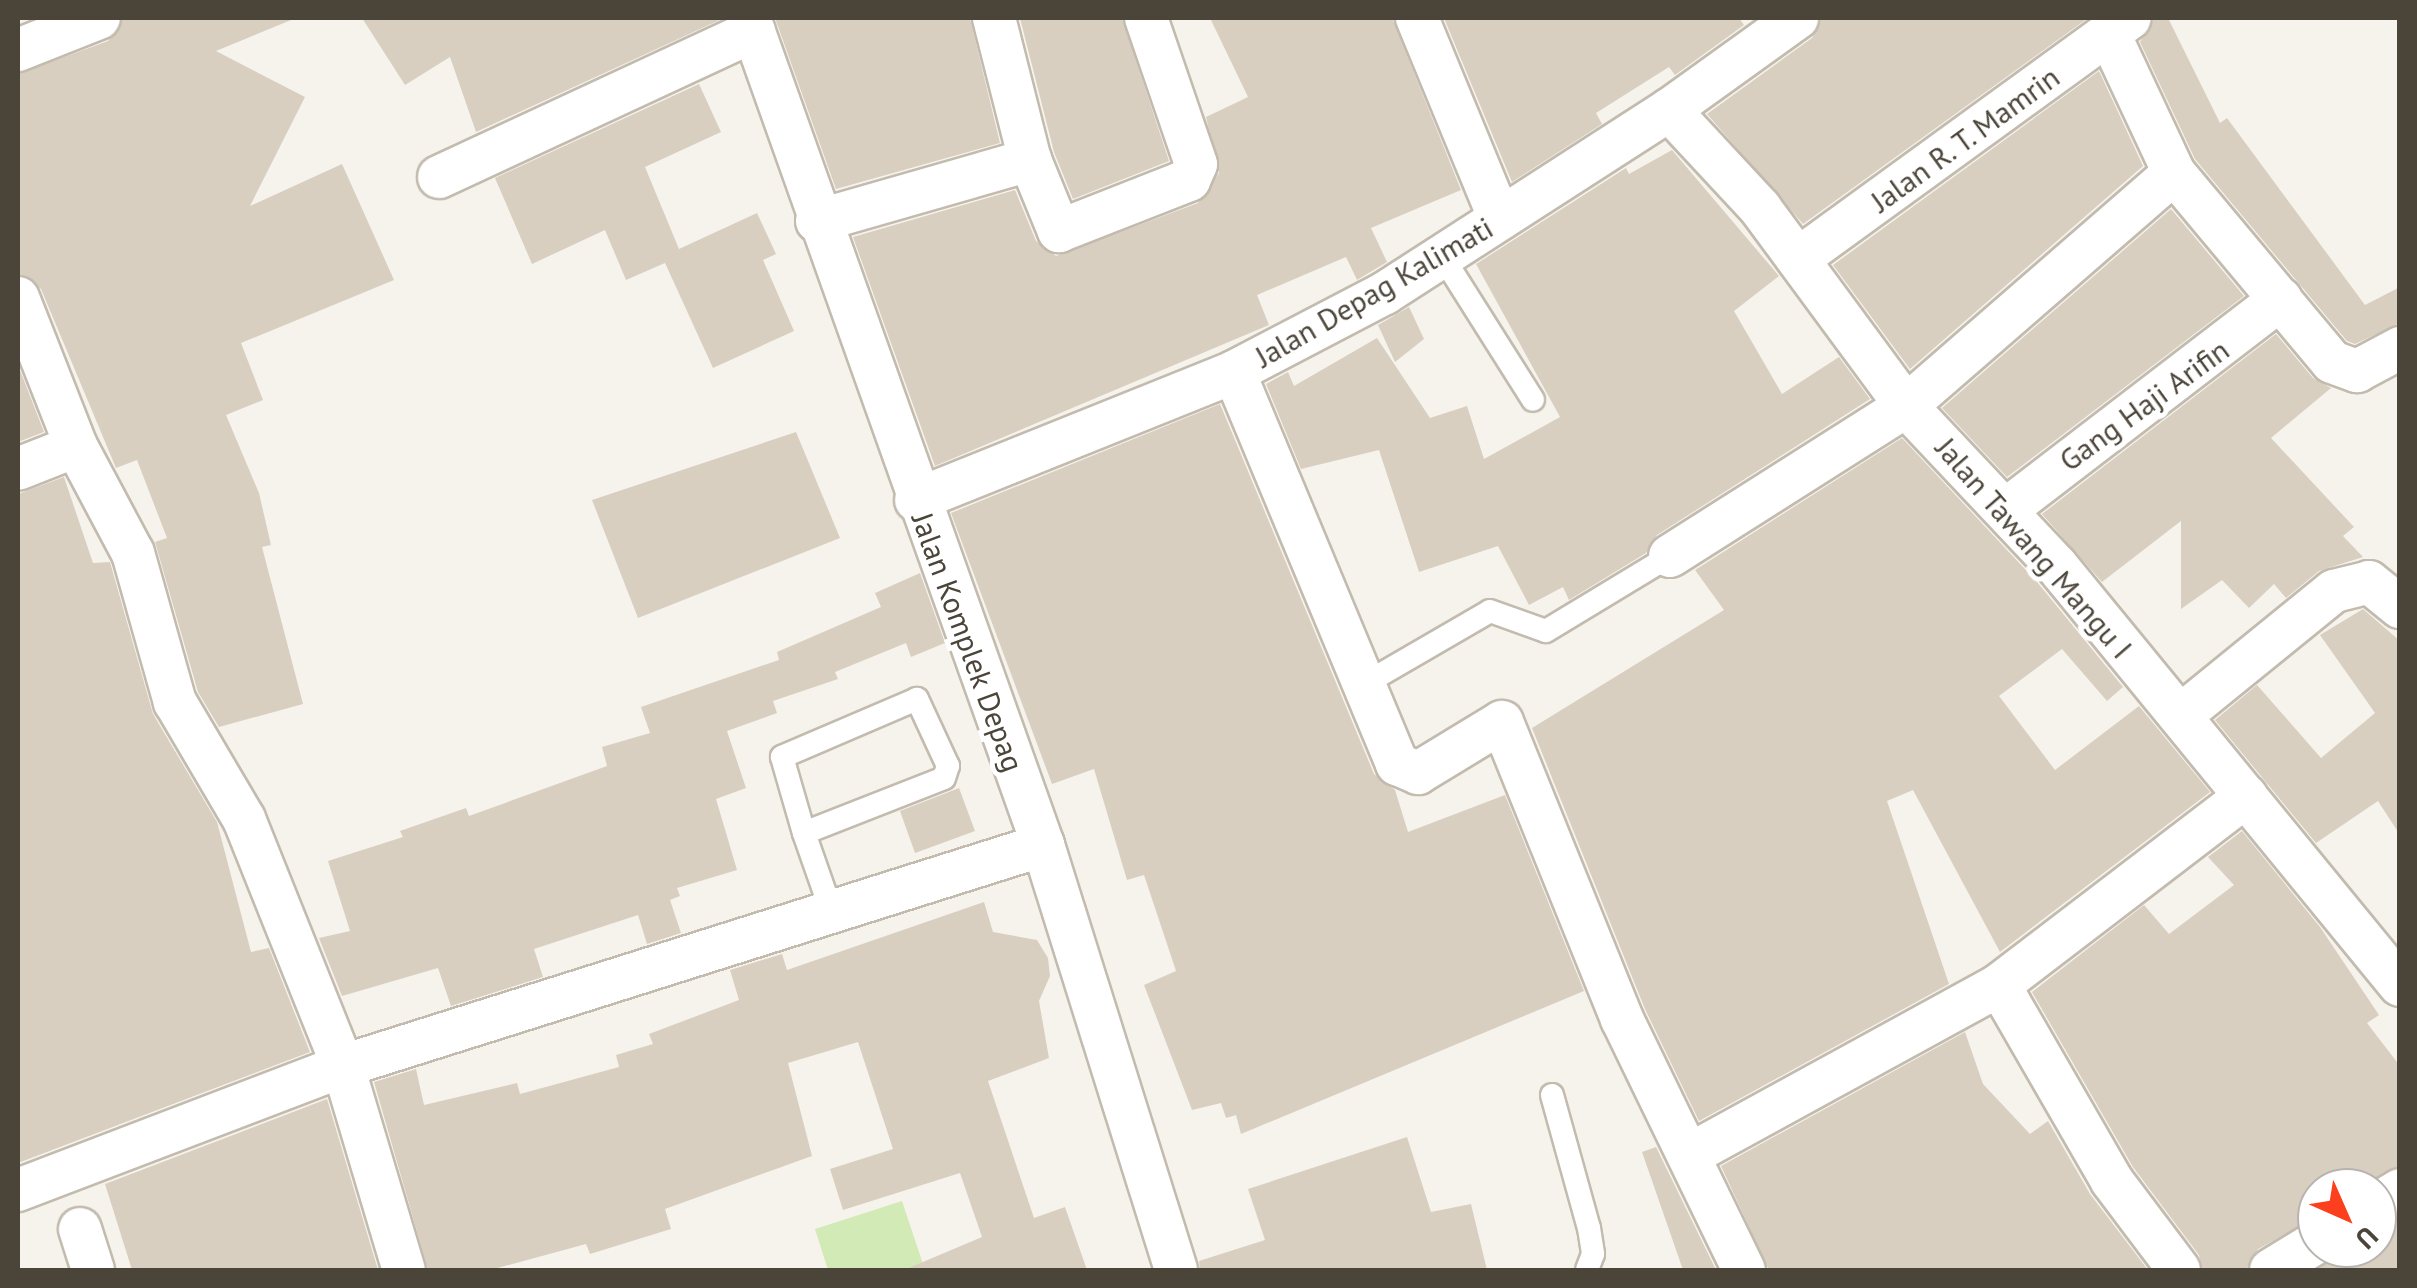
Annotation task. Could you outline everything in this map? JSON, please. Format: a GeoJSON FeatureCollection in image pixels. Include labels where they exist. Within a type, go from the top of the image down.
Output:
{"type":"FeatureCollection","features":[{"type":"Feature","properties":{"kind":"street"},"geometry":{"type":"LineString","coordinates":[[18,50],[99,18]]}},
{"type":"Feature","properties":{"kind":"street"},"geometry":{"type":"LineString","coordinates":[[994,18],[1030,160],[1059,231],[1194,176],[1196,164],[1146,18]]}},
{"type":"Feature","properties":{"kind":"street"},"geometry":{"type":"LineString","coordinates":[[1418,18],[1500,219]]}},
{"type":"Feature","properties":{"kind":"street","name":"Jalan Depag Kalimati"},"geometry":{"type":"LineString","coordinates":[[916,500],[1234,372],[1442,256],[1669,110],[1797,18]]}},
{"type":"Feature","properties":{"kind":"street"},"geometry":{"type":"LineString","coordinates":[[439,177],[752,24]]}},
{"type":"Feature","properties":{"kind":"street","name":"Jalan Komplek Depag"},"geometry":{"type":"LineString","coordinates":[[752,24],[817,221],[1043,846],[1176,1270]]}},
{"type":"Feature","properties":{"kind":"street"},"geometry":{"type":"LineString","coordinates":[[2120,26],[2174,173],[2280,299],[2342,370],[2357,371],[2400,348]]}},
{"type":"Feature","properties":{"kind":"street","name":"Jalan R. T. Mamrin"},"geometry":{"type":"LineString","coordinates":[[1798,258],[2120,26]]}},
{"type":"Feature","properties":{"kind":"street","name":"Jalan Tawang Mangu I"},"geometry":{"type":"LineString","coordinates":[[1669,110],[1798,258],[1906,406],[2007,509],[2400,985]]}},
{"type":"Feature","properties":{"kind":"street"},"geometry":{"type":"LineString","coordinates":[[817,221],[1030,160]]}},
{"type":"Feature","properties":{"kind":"street"},"geometry":{"type":"LineString","coordinates":[[1670,556],[1906,406],[2174,173]]}},
{"type":"Feature","properties":{"kind":"street"},"geometry":{"type":"LineString","coordinates":[[18,298],[49,457],[133,553],[175,702],[244,819],[342,1066],[404,1270]]}},
{"type":"Feature","properties":{"kind":"street","name":"Gang Haji Arifin"},"geometry":{"type":"LineString","coordinates":[[2007,509],[2280,299]]}},
{"type":"Feature","properties":{"kind":"street"},"geometry":{"type":"LineString","coordinates":[[1234,372],[1397,764],[1410,774],[1502,722],[1622,1020],[1744,1270]]}},
{"type":"Feature","properties":{"kind":"street"},"geometry":{"type":"LineString","coordinates":[[2180,716],[2334,591],[2370,582],[2400,607]]}},
{"type":"Feature","properties":{"kind":"street"},"geometry":{"type":"LineString","coordinates":[[1689,1156],[1999,985],[2246,796]]}},
{"type":"Feature","properties":{"kind":"street"},"geometry":{"type":"LineString","coordinates":[[18,1190],[342,1066],[1043,846]]}},
{"type":"Feature","properties":{"kind":"street"},"geometry":{"type":"LineString","coordinates":[[1999,985],[2112,1181],[2179,1270]]}},
{"type":"Feature","properties":{"kind":"street"},"geometry":{"type":"LineString","coordinates":[[80,1229],[93,1270]]}},
{"type":"Feature","properties":{"kind":"street"},"geometry":{"type":"LineString","coordinates":[[2271,1270],[2297,1254]]}},
{"type":"Feature","properties":{"kind":"lane"},"geometry":{"type":"LineString","coordinates":[[1442,256],[1533,400]]}},
{"type":"Feature","properties":{"kind":"lane"},"geometry":{"type":"LineString","coordinates":[[1366,683],[1490,611],[1546,631],[1670,556]]}},
{"type":"Feature","properties":{"kind":"lane"},"geometry":{"type":"LineString","coordinates":[[804,833],[944,778],[948,766],[916,699],[782,757],[804,833],[831,910]]}},
{"type":"Feature","properties":{"kind":"lane"},"geometry":{"type":"LineString","coordinates":[[1552,1095],[1589,1228],[1594,1254],[1587,1270]]}},
{"type":"Feature","properties":{"kind":"green space"},"geometry":{"type":"Polygon","coordinates":[[[902,1201],[925,1270],[828,1270],[815,1229],[902,1201]]]}},
{"type":"Feature","properties":{"kind":"building"},"geometry":{"type":"Polygon","coordinates":[[[123,18],[296,18],[216,51],[305,97],[250,206],[342,164],[394,280],[241,343],[263,400],[226,415],[259,493],[271,545],[262,547],[303,704],[219,727],[198,692],[155,542],[167,538],[137,460],[116,468],[41,289],[18,274],[18,74],[108,41],[123,18]]]}},
{"type":"Feature","properties":{"kind":"building"},"geometry":{"type":"Polygon","coordinates":[[[362,18],[724,18],[476,132],[450,57],[405,85],[362,18]]]}},
{"type":"Feature","properties":{"kind":"building"},"geometry":{"type":"Polygon","coordinates":[[[775,18],[970,18],[1000,143],[836,189],[775,18]]]}},
{"type":"Feature","properties":{"kind":"building"},"geometry":{"type":"Polygon","coordinates":[[[1020,18],[1122,18],[1169,161],[1073,199],[1054,152],[1020,18]]]}},
{"type":"Feature","properties":{"kind":"building"},"geometry":{"type":"Polygon","coordinates":[[[1210,18],[1392,18],[1461,190],[1371,228],[1387,262],[1357,280],[1346,257],[1257,295],[1269,325],[935,466],[853,237],[1015,190],[1036,241],[1056,256],[1198,203],[1219,173],[1206,117],[1248,97],[1210,18]]]}},
{"type":"Feature","properties":{"kind":"building"},"geometry":{"type":"Polygon","coordinates":[[[1444,18],[1739,18],[1744,25],[1675,75],[1669,67],[1596,113],[1602,124],[1512,182],[1444,18]]]}},
{"type":"Feature","properties":{"kind":"building"},"geometry":{"type":"Polygon","coordinates":[[[1822,18],[2088,18],[1803,224],[1707,114],[1812,38],[1822,18]]]}},
{"type":"Feature","properties":{"kind":"building"},"geometry":{"type":"Polygon","coordinates":[[[2155,18],[2168,18],[2220,123],[2227,118],[2365,305],[2400,287],[2400,323],[2355,344],[2347,341],[2195,159],[2140,42],[2155,18]]]}},
{"type":"Feature","properties":{"kind":"building"},"geometry":{"type":"Polygon","coordinates":[[[2099,71],[2143,166],[1910,369],[1833,265],[2099,71]]]}},
{"type":"Feature","properties":{"kind":"building"},"geometry":{"type":"Polygon","coordinates":[[[699,84],[721,132],[645,167],[679,249],[757,213],[776,254],[763,260],[794,331],[713,368],[665,263],[626,280],[605,230],[532,264],[495,178],[699,84]]]}},
{"type":"Feature","properties":{"kind":"building"},"geometry":{"type":"Polygon","coordinates":[[[1672,150],[1779,276],[1734,311],[1782,394],[1839,357],[1870,399],[1657,535],[1646,553],[1569,600],[1563,587],[1529,605],[1498,546],[1419,572],[1379,450],[1301,469],[1266,384],[1288,372],[1294,386],[1377,338],[1430,418],[1467,406],[1484,459],[1560,417],[1476,264],[1626,168],[1629,174],[1672,150]]]}},
{"type":"Feature","properties":{"kind":"building"},"geometry":{"type":"Polygon","coordinates":[[[2171,209],[2244,296],[2007,477],[1942,408],[2171,209]]]}},
{"type":"Feature","properties":{"kind":"building"},"geometry":{"type":"Polygon","coordinates":[[[1409,307],[1424,339],[1395,362],[1378,325],[1409,307]]]}},
{"type":"Feature","properties":{"kind":"building"},"geometry":{"type":"Polygon","coordinates":[[[2276,334],[2313,378],[2331,388],[2271,438],[2354,527],[2343,536],[2363,557],[2319,571],[2286,598],[2274,584],[2249,608],[2222,580],[2181,609],[2181,521],[2102,582],[2042,514],[2276,334]]]}},
{"type":"Feature","properties":{"kind":"building"},"geometry":{"type":"Polygon","coordinates":[[[18,365],[44,432],[18,442],[18,365]]]}},
{"type":"Feature","properties":{"kind":"building"},"geometry":{"type":"Polygon","coordinates":[[[1220,404],[1374,774],[1395,790],[1408,832],[1505,795],[1584,991],[1241,1134],[1236,1115],[1226,1118],[1221,1103],[1192,1110],[1144,985],[1176,971],[1144,875],[1127,880],[1094,769],[1052,784],[951,513],[1220,404]]]}},
{"type":"Feature","properties":{"kind":"building"},"geometry":{"type":"Polygon","coordinates":[[[796,432],[840,538],[638,618],[592,500],[796,432]]]}},
{"type":"Feature","properties":{"kind":"building"},"geometry":{"type":"Polygon","coordinates":[[[1902,438],[2037,582],[2123,687],[2107,701],[2062,649],[1999,696],[2055,770],[2139,706],[2210,792],[2000,952],[1913,790],[1887,801],[1949,984],[1699,1121],[1645,1009],[1532,728],[1724,610],[1695,570],[1902,438]]]}},
{"type":"Feature","properties":{"kind":"building"},"geometry":{"type":"Polygon","coordinates":[[[64,477],[93,563],[110,562],[153,714],[217,822],[251,952],[269,948],[310,1052],[18,1163],[18,494],[64,477]]]}},
{"type":"Feature","properties":{"kind":"building"},"geometry":{"type":"Polygon","coordinates":[[[920,573],[945,643],[911,657],[906,643],[835,672],[838,679],[773,701],[777,713],[727,731],[746,788],[716,799],[737,870],[677,888],[680,896],[670,900],[681,933],[647,944],[638,915],[534,949],[543,977],[451,1006],[438,968],[342,996],[319,938],[350,931],[328,861],[403,837],[400,831],[466,808],[469,816],[607,766],[602,747],[650,733],[641,707],[779,660],[777,652],[881,607],[875,593],[920,573]]]}},
{"type":"Feature","properties":{"kind":"building"},"geometry":{"type":"Polygon","coordinates":[[[2363,609],[2400,641],[2400,835],[2378,801],[2316,843],[2215,720],[2257,685],[2321,758],[2375,713],[2320,635],[2363,609]]]}},
{"type":"Feature","properties":{"kind":"building"},"geometry":{"type":"Polygon","coordinates":[[[959,788],[975,831],[915,853],[900,811],[959,788]]]}},
{"type":"Feature","properties":{"kind":"building"},"geometry":{"type":"Polygon","coordinates":[[[2242,831],[2320,927],[2379,1015],[2367,1023],[2400,1066],[2400,1165],[2297,1168],[2297,1228],[2258,1249],[2246,1270],[2203,1270],[2199,1255],[2133,1167],[2032,992],[2144,905],[2169,934],[2234,885],[2208,857],[2242,831]]]}},
{"type":"Feature","properties":{"kind":"building"},"geometry":{"type":"Polygon","coordinates":[[[984,902],[993,932],[1037,940],[1048,958],[1050,976],[1039,1001],[1049,1058],[988,1081],[1034,1218],[1065,1207],[1087,1270],[904,1270],[982,1237],[960,1173],[843,1210],[830,1169],[893,1149],[858,1042],[788,1063],[812,1156],[665,1209],[671,1229],[590,1254],[586,1244],[490,1270],[428,1270],[374,1082],[416,1069],[424,1105],[517,1083],[520,1094],[619,1067],[616,1055],[653,1044],[649,1034],[739,1000],[730,970],[782,954],[787,970],[984,902]]]}},
{"type":"Feature","properties":{"kind":"building"},"geometry":{"type":"Polygon","coordinates":[[[1965,1032],[1983,1084],[2030,1134],[2048,1121],[2090,1194],[2148,1270],[1769,1270],[1721,1166],[1965,1032]]]}},
{"type":"Feature","properties":{"kind":"building"},"geometry":{"type":"Polygon","coordinates":[[[327,1099],[378,1270],[132,1270],[105,1184],[327,1099]]]}},
{"type":"Feature","properties":{"kind":"building"},"geometry":{"type":"Polygon","coordinates":[[[1407,1137],[1431,1212],[1471,1204],[1487,1270],[1200,1270],[1199,1261],[1265,1240],[1248,1189],[1407,1137]]]}},
{"type":"Feature","properties":{"kind":"building"},"geometry":{"type":"Polygon","coordinates":[[[1656,1147],[1716,1270],[1683,1270],[1642,1152],[1656,1147]]]}},
{"type":"Feature","properties":{"kind":"building"},"geometry":{"type":"Polygon","coordinates":[[[2400,1220],[2400,1270],[2318,1270],[2397,1268],[2400,1220]]]}}]}
